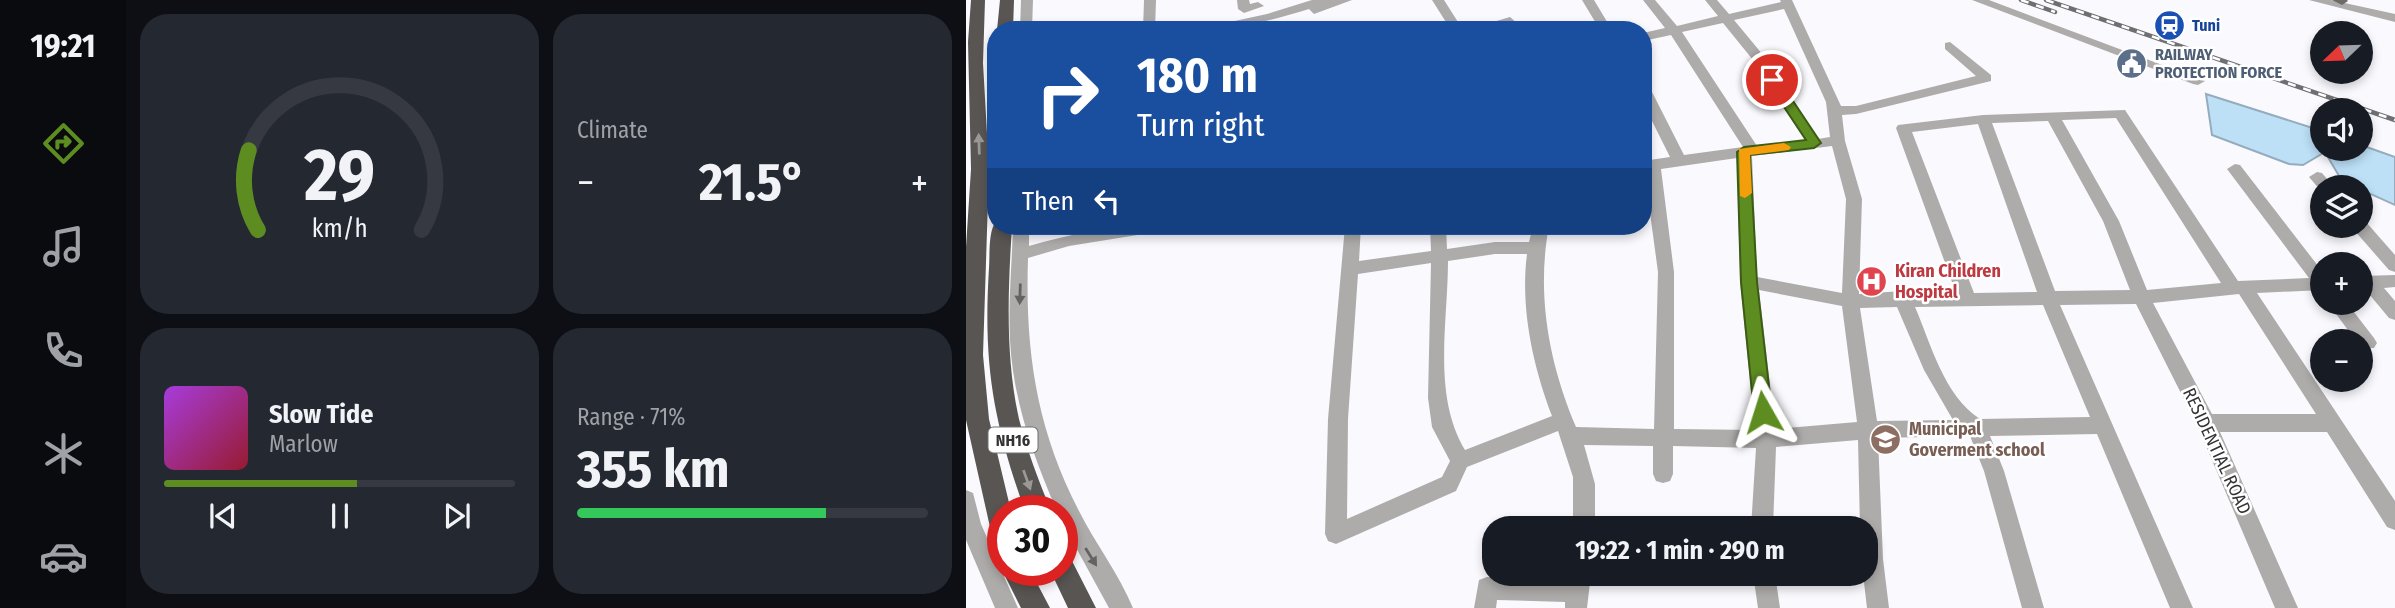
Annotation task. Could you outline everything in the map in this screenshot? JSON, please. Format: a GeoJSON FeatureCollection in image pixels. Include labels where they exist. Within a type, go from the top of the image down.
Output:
{"type":"FeatureCollection","features":[{"type":"Feature","properties":{"kind":"highway","name":"NH16"},"geometry":{"type":"LineString","coordinates":[[978,0],[975,25],[979,212],[969,345],[984,458],[994,495]]}},
{"type":"Feature","properties":{"kind":"highway"},"geometry":{"type":"LineString","coordinates":[[1005,21],[1007,0]]}},
{"type":"Feature","properties":{"kind":"highway","name":"NH16"},"geometry":{"type":"LineString","coordinates":[[1002,235],[997,327],[999,367],[1014,444],[1032,495]]}},
{"type":"Feature","properties":{"kind":"highway"},"geometry":{"type":"LineString","coordinates":[[1023,586],[1036,608]]}},
{"type":"Feature","properties":{"kind":"highway"},"geometry":{"type":"LineString","coordinates":[[1071,586],[1082,608]]}},
{"type":"Feature","properties":{"kind":"street"},"geometry":{"type":"LineString","coordinates":[[1026,21],[1027,0]]}},
{"type":"Feature","properties":{"kind":"street"},"geometry":{"type":"LineString","coordinates":[[1149,21],[1150,0]]}},
{"type":"Feature","properties":{"kind":"street"},"geometry":{"type":"LineString","coordinates":[[1242,0],[1244,9],[1306,12],[1346,0]]}},
{"type":"Feature","properties":{"kind":"street"},"geometry":{"type":"LineString","coordinates":[[1227,21],[1261,10],[1325,0]]}},
{"type":"Feature","properties":{"kind":"street"},"geometry":{"type":"LineString","coordinates":[[1437,0],[1451,21]]}},
{"type":"Feature","properties":{"kind":"street"},"geometry":{"type":"LineString","coordinates":[[1588,0],[1601,21]]}},
{"type":"Feature","properties":{"kind":"street"},"geometry":{"type":"LineString","coordinates":[[1649,0],[1674,30],[1748,151],[1749,282],[1766,439],[1763,516]]}},
{"type":"Feature","properties":{"kind":"street"},"geometry":{"type":"LineString","coordinates":[[1711,0],[1758,58],[1814,143]]}},
{"type":"Feature","properties":{"kind":"street"},"geometry":{"type":"LineString","coordinates":[[1978,0],[2198,81]]}},
{"type":"Feature","properties":{"kind":"street"},"geometry":{"type":"LineString","coordinates":[[2297,0],[2334,3],[2395,18]]}},
{"type":"Feature","properties":{"kind":"street"},"geometry":{"type":"LineString","coordinates":[[1652,35],[1787,2],[1834,111],[1854,199],[1850,301],[1868,430],[1868,516]]}},
{"type":"Feature","properties":{"kind":"street"},"geometry":{"type":"LineString","coordinates":[[2334,3],[2395,25]]}},
{"type":"Feature","properties":{"kind":"street"},"geometry":{"type":"LineString","coordinates":[[1834,111],[1856,110],[1986,78],[1950,46]]}},
{"type":"Feature","properties":{"kind":"street"},"geometry":{"type":"LineString","coordinates":[[1652,106],[1679,161]]}},
{"type":"Feature","properties":{"kind":"street"},"geometry":{"type":"LineString","coordinates":[[1967,298],[1903,128],[1983,119],[2120,113],[2332,423],[2395,520]]}},
{"type":"Feature","properties":{"kind":"street","name":"RESIDENTIAL ROAD"},"geometry":{"type":"LineString","coordinates":[[2053,116],[2111,220],[2141,297],[2206,423],[2287,608]]}},
{"type":"Feature","properties":{"kind":"street"},"geometry":{"type":"LineString","coordinates":[[1983,119],[2048,297],[2182,608]]}},
{"type":"Feature","properties":{"kind":"street"},"geometry":{"type":"LineString","coordinates":[[1652,165],[1839,141]]}},
{"type":"Feature","properties":{"kind":"street"},"geometry":{"type":"LineString","coordinates":[[2235,169],[2310,268]]}},
{"type":"Feature","properties":{"kind":"street"},"geometry":{"type":"LineString","coordinates":[[1652,190],[1666,272],[1662,474]]}},
{"type":"Feature","properties":{"kind":"street"},"geometry":{"type":"LineString","coordinates":[[1021,235],[1019,336],[1034,428],[1083,544],[1122,608]]}},
{"type":"Feature","properties":{"kind":"street"},"geometry":{"type":"LineString","coordinates":[[1021,254],[1092,235]]}},
{"type":"Feature","properties":{"kind":"street"},"geometry":{"type":"LineString","coordinates":[[1352,235],[1338,419],[1336,534],[1449,484],[1460,461],[1566,428],[1664,438],[1766,439],[1868,430],[2102,425]]}},
{"type":"Feature","properties":{"kind":"street"},"geometry":{"type":"LineString","coordinates":[[1439,235],[1441,257],[1434,343],[1441,424],[1460,461]]}},
{"type":"Feature","properties":{"kind":"street"},"geometry":{"type":"LineString","coordinates":[[1539,235],[1531,272],[1534,307],[1554,395],[1583,470],[1585,516]]}},
{"type":"Feature","properties":{"kind":"street"},"geometry":{"type":"LineString","coordinates":[[2370,238],[2395,266]]}},
{"type":"Feature","properties":{"kind":"street"},"geometry":{"type":"LineString","coordinates":[[1349,269],[1495,248],[1536,248]]}},
{"type":"Feature","properties":{"kind":"street"},"geometry":{"type":"LineString","coordinates":[[2373,282],[2395,281]]}},
{"type":"Feature","properties":{"kind":"street"},"geometry":{"type":"LineString","coordinates":[[1749,282],[1850,301],[1902,298],[2141,297],[2310,285]]}},
{"type":"Feature","properties":{"kind":"street"},"geometry":{"type":"LineString","coordinates":[[2373,290],[2395,313]]}},
{"type":"Feature","properties":{"kind":"street"},"geometry":{"type":"LineString","coordinates":[[1902,298],[1948,402],[1965,423],[1976,428],[1994,471],[2033,608]]}},
{"type":"Feature","properties":{"kind":"street"},"geometry":{"type":"LineString","coordinates":[[2346,315],[2357,329]]}},
{"type":"Feature","properties":{"kind":"street"},"geometry":{"type":"LineString","coordinates":[[969,345],[1019,336]]}},
{"type":"Feature","properties":{"kind":"street"},"geometry":{"type":"LineString","coordinates":[[2206,423],[2332,423]]}},
{"type":"Feature","properties":{"kind":"street"},"geometry":{"type":"LineString","coordinates":[[966,500],[975,557],[1007,608]]}},
{"type":"Feature","properties":{"kind":"street"},"geometry":{"type":"LineString","coordinates":[[1766,586],[1769,608]]}},
{"type":"Feature","properties":{"kind":"street"},"geometry":{"type":"LineString","coordinates":[[1875,586],[1878,608]]}},
{"type":"Feature","properties":{"kind":"street"},"geometry":{"type":"LineString","coordinates":[[1485,608],[1486,588],[1578,591]]}},
{"type":"Feature","properties":{"kind":"water"},"geometry":{"type":"Polygon","coordinates":[[[2206,94],[2310,127],[2310,161],[2303,165],[2289,164],[2212,135],[2206,94]]]}},
{"type":"Feature","properties":{"kind":"water"},"geometry":{"type":"Polygon","coordinates":[[[2373,149],[2395,157],[2395,205],[2373,195],[2373,175],[2338,175],[2330,161],[2373,161],[2373,149]]]}},
{"type":"Feature","properties":{"kind":"railway"},"geometry":{"type":"LineString","coordinates":[[2021,0],[2055,12]]}},
{"type":"Feature","properties":{"kind":"railway"},"geometry":{"type":"LineString","coordinates":[[2046,0],[2395,120]]}},
{"type":"Feature","properties":{"kind":"slow traffic"},"geometry":{"type":"LineString","coordinates":[[1745,193],[1744,152],[1784,147]]}},
{"type":"Feature","properties":{"kind":"place","name":"Tuni"},"geometry":{"type":"Point","coordinates":[2169,25]}},
{"type":"Feature","properties":{"kind":"place","name":"RAILWAY PROTECTION FORCE"},"geometry":{"type":"Point","coordinates":[2132,63]}},
{"type":"Feature","properties":{"kind":"place","name":"Kiran Children Hospital"},"geometry":{"type":"Point","coordinates":[1872,281]}},
{"type":"Feature","properties":{"kind":"place","name":"Municipal Goverment school"},"geometry":{"type":"Point","coordinates":[1886,439]}},
{"type":"Feature","properties":{"kind":"route"},"geometry":{"type":"LineString","coordinates":[[1763,412],[1749,282],[1744,152],[1814,143],[1772,80]]}}]}
